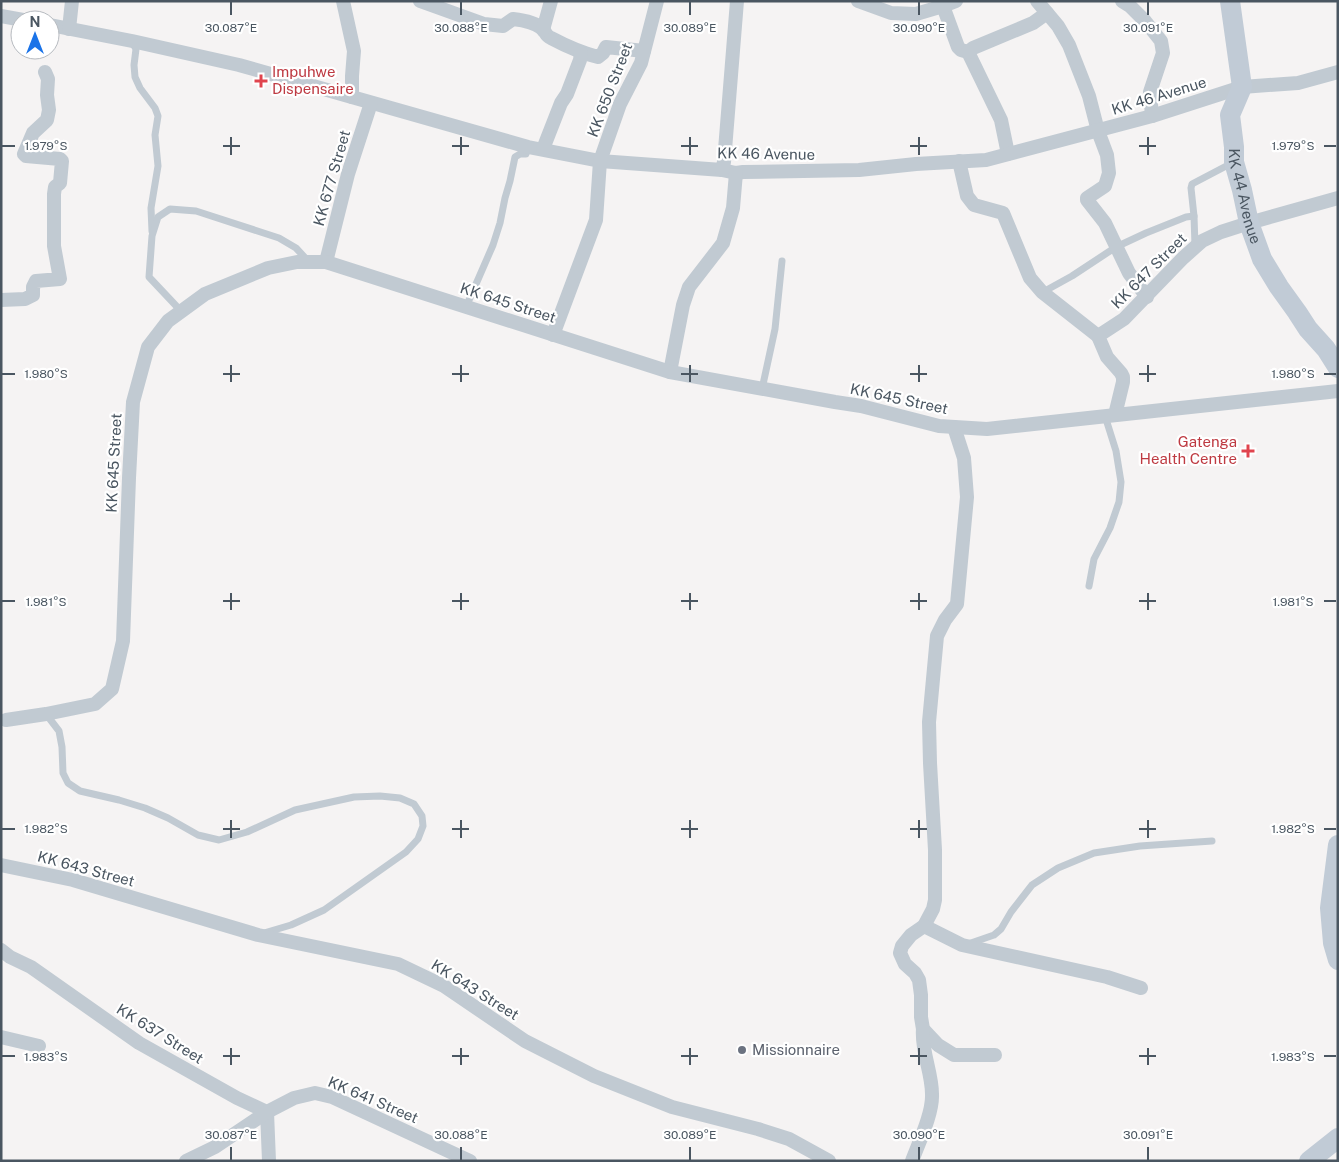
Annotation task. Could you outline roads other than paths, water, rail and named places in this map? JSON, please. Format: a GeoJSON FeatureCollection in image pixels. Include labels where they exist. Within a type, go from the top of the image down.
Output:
{"type":"FeatureCollection","features":[{"type":"Feature","properties":{"kind":"main road"},"geometry":{"type":"LineString","coordinates":[[1230,1],[1242,87]]}},
{"type":"Feature","properties":{"kind":"main road","name":"KK 44 Avenue"},"geometry":{"type":"LineString","coordinates":[[1242,87],[1230,115],[1234,162],[1249,223],[1262,259],[1278,287],[1308,329],[1326,349],[1338,368]]}},
{"type":"Feature","properties":{"kind":"main road"},"geometry":{"type":"LineString","coordinates":[[1338,845],[1330,908],[1333,943],[1338,960]]}},
{"type":"Feature","properties":{"kind":"main road"},"geometry":{"type":"LineString","coordinates":[[1309,1161],[1338,1138]]}},
{"type":"Feature","properties":{"kind":"street"},"geometry":{"type":"LineString","coordinates":[[69,29],[72,1]]}},
{"type":"Feature","properties":{"kind":"street"},"geometry":{"type":"LineString","coordinates":[[343,1],[354,51],[352,97]]}},
{"type":"Feature","properties":{"kind":"street"},"geometry":{"type":"LineString","coordinates":[[420,1],[484,24],[503,26],[513,19],[538,26],[547,36],[581,53],[598,57],[606,48],[644,51]]}},
{"type":"Feature","properties":{"kind":"street"},"geometry":{"type":"LineString","coordinates":[[543,30],[551,1]]}},
{"type":"Feature","properties":{"kind":"street","name":"KK 650 Street"},"geometry":{"type":"LineString","coordinates":[[554,335],[596,220],[600,161],[620,104],[640,63],[657,1]]}},
{"type":"Feature","properties":{"kind":"street"},"geometry":{"type":"LineString","coordinates":[[722,170],[737,1]]}},
{"type":"Feature","properties":{"kind":"street"},"geometry":{"type":"LineString","coordinates":[[858,1],[892,13],[916,14],[950,4],[958,47],[968,52],[1000,120],[1008,154]]}},
{"type":"Feature","properties":{"kind":"street"},"geometry":{"type":"LineString","coordinates":[[1037,1],[1058,26],[1069,45],[1089,96],[1098,131],[1108,155],[1109,173],[1105,186],[1087,198],[1087,200],[1105,223],[1129,273],[1147,297]]}},
{"type":"Feature","properties":{"kind":"street"},"geometry":{"type":"LineString","coordinates":[[1122,1],[1145,21],[1161,41],[1163,53],[1150,92],[1152,116]]}},
{"type":"Feature","properties":{"kind":"street"},"geometry":{"type":"LineString","coordinates":[[968,52],[972,48],[1032,23],[1047,13]]}},
{"type":"Feature","properties":{"kind":"street","name":"KK 46 Avenue"},"geometry":{"type":"LineString","coordinates":[[60,27],[239,64],[528,147],[600,161],[722,170],[736,173],[859,170],[916,164],[986,160],[1152,116],[1242,87],[1298,83],[1338,72]]}},
{"type":"Feature","properties":{"kind":"street"},"geometry":{"type":"LineString","coordinates":[[543,149],[561,103],[567,94],[581,53]]}},
{"type":"Feature","properties":{"kind":"street"},"geometry":{"type":"LineString","coordinates":[[1,300],[25,300],[33,295],[33,287],[36,281],[60,279],[54,246],[54,194],[55,188],[60,183],[62,161],[60,159],[26,156],[24,154],[33,133],[47,120],[49,110],[47,95],[48,79],[45,72]]}},
{"type":"Feature","properties":{"kind":"street","name":"KK 677 Street"},"geometry":{"type":"LineString","coordinates":[[326,262],[348,174],[371,103]]}},
{"type":"Feature","properties":{"kind":"street"},"geometry":{"type":"LineString","coordinates":[[959,161],[967,196],[974,205],[1003,213],[1030,278],[1042,292],[1098,336],[1107,358],[1122,377],[1123,382],[1110,415]]}},
{"type":"Feature","properties":{"kind":"street"},"geometry":{"type":"LineString","coordinates":[[670,372],[683,305],[689,287],[723,244],[733,208],[736,173]]}},
{"type":"Feature","properties":{"kind":"street","name":"KK 647 Street"},"geometry":{"type":"LineString","coordinates":[[1098,336],[1124,320],[1202,241],[1249,223],[1338,198]]}},
{"type":"Feature","properties":{"kind":"street","name":"KK 645 Street"},"geometry":{"type":"LineString","coordinates":[[6,720],[96,704],[112,689],[123,641],[129,478],[134,402],[148,347],[168,321],[205,294],[268,268],[298,262],[326,262],[670,372],[861,406],[939,426],[987,428],[1338,391]]}},
{"type":"Feature","properties":{"kind":"street"},"geometry":{"type":"LineString","coordinates":[[912,1161],[930,1112],[932,1083],[922,1039],[923,1029],[919,980],[915,973],[905,964],[900,953],[902,946],[911,935],[924,926],[936,900],[929,722],[937,636],[956,604],[967,497],[964,458],[954,427]]}},
{"type":"Feature","properties":{"kind":"street","name":"KK 643 Street"},"geometry":{"type":"LineString","coordinates":[[1,865],[73,880],[258,935],[398,964],[444,986],[525,1040],[594,1076],[672,1108],[758,1129],[789,1139],[829,1161]]}},
{"type":"Feature","properties":{"kind":"street"},"geometry":{"type":"LineString","coordinates":[[924,926],[962,945],[1107,977],[1141,988]]}},
{"type":"Feature","properties":{"kind":"street","name":"KK 637 Street"},"geometry":{"type":"LineString","coordinates":[[1,950],[10,957],[31,967],[139,1043],[237,1098],[267,1112]]}},
{"type":"Feature","properties":{"kind":"street"},"geometry":{"type":"LineString","coordinates":[[923,1029],[938,1045],[954,1055],[994,1055]]}},
{"type":"Feature","properties":{"kind":"street"},"geometry":{"type":"LineString","coordinates":[[1,1037],[39,1046]]}},
{"type":"Feature","properties":{"kind":"street","name":"KK 641 Street"},"geometry":{"type":"LineString","coordinates":[[186,1161],[214,1147],[267,1112],[294,1098],[315,1093],[332,1097],[470,1161]]}},
{"type":"Feature","properties":{"kind":"street"},"geometry":{"type":"LineString","coordinates":[[267,1112],[269,1161]]}},
{"type":"Feature","properties":{"kind":"lane"},"geometry":{"type":"LineString","coordinates":[[132,41],[136,49],[135,77],[140,88],[156,108],[158,116],[154,135],[158,166],[151,208],[152,236],[149,277],[181,311]]}},
{"type":"Feature","properties":{"kind":"lane"},"geometry":{"type":"LineString","coordinates":[[466,307],[493,245],[515,157],[520,154],[526,154],[528,147]]}},
{"type":"Feature","properties":{"kind":"lane"},"geometry":{"type":"LineString","coordinates":[[1195,247],[1192,184],[1234,162]]}},
{"type":"Feature","properties":{"kind":"lane"},"geometry":{"type":"LineString","coordinates":[[152,236],[158,217],[170,209],[196,211],[279,238],[296,248],[309,262]]}},
{"type":"Feature","properties":{"kind":"lane"},"geometry":{"type":"LineString","coordinates":[[1042,292],[1072,276],[1116,247],[1146,232],[1186,217],[1194,216]]}},
{"type":"Feature","properties":{"kind":"lane"},"geometry":{"type":"LineString","coordinates":[[762,389],[775,329],[782,261]]}},
{"type":"Feature","properties":{"kind":"lane"},"geometry":{"type":"LineString","coordinates":[[1089,586],[1094,559],[1110,528],[1119,502],[1120,482],[1110,415]]}},
{"type":"Feature","properties":{"kind":"lane"},"geometry":{"type":"LineString","coordinates":[[46,714],[59,731],[63,773],[68,783],[80,791],[145,808],[168,818],[198,835],[219,840],[247,832],[295,810],[354,797],[380,796],[400,798],[414,804],[422,816],[423,826],[418,839],[406,852],[324,910],[291,925],[258,935]]}},
{"type":"Feature","properties":{"kind":"lane"},"geometry":{"type":"LineString","coordinates":[[962,945],[994,935],[1032,885],[1058,868],[1094,852],[1140,846],[1212,841]]}},
{"type":"Feature","properties":{"kind":"place","name":"Impuhwe Dispensaire"},"geometry":{"type":"Point","coordinates":[261,81]}},
{"type":"Feature","properties":{"kind":"place","name":"Gatenga Health Centre"},"geometry":{"type":"Point","coordinates":[1248,451]}},
{"type":"Feature","properties":{"kind":"place","name":"Missionnaire"},"geometry":{"type":"Point","coordinates":[742,1050]}}]}
